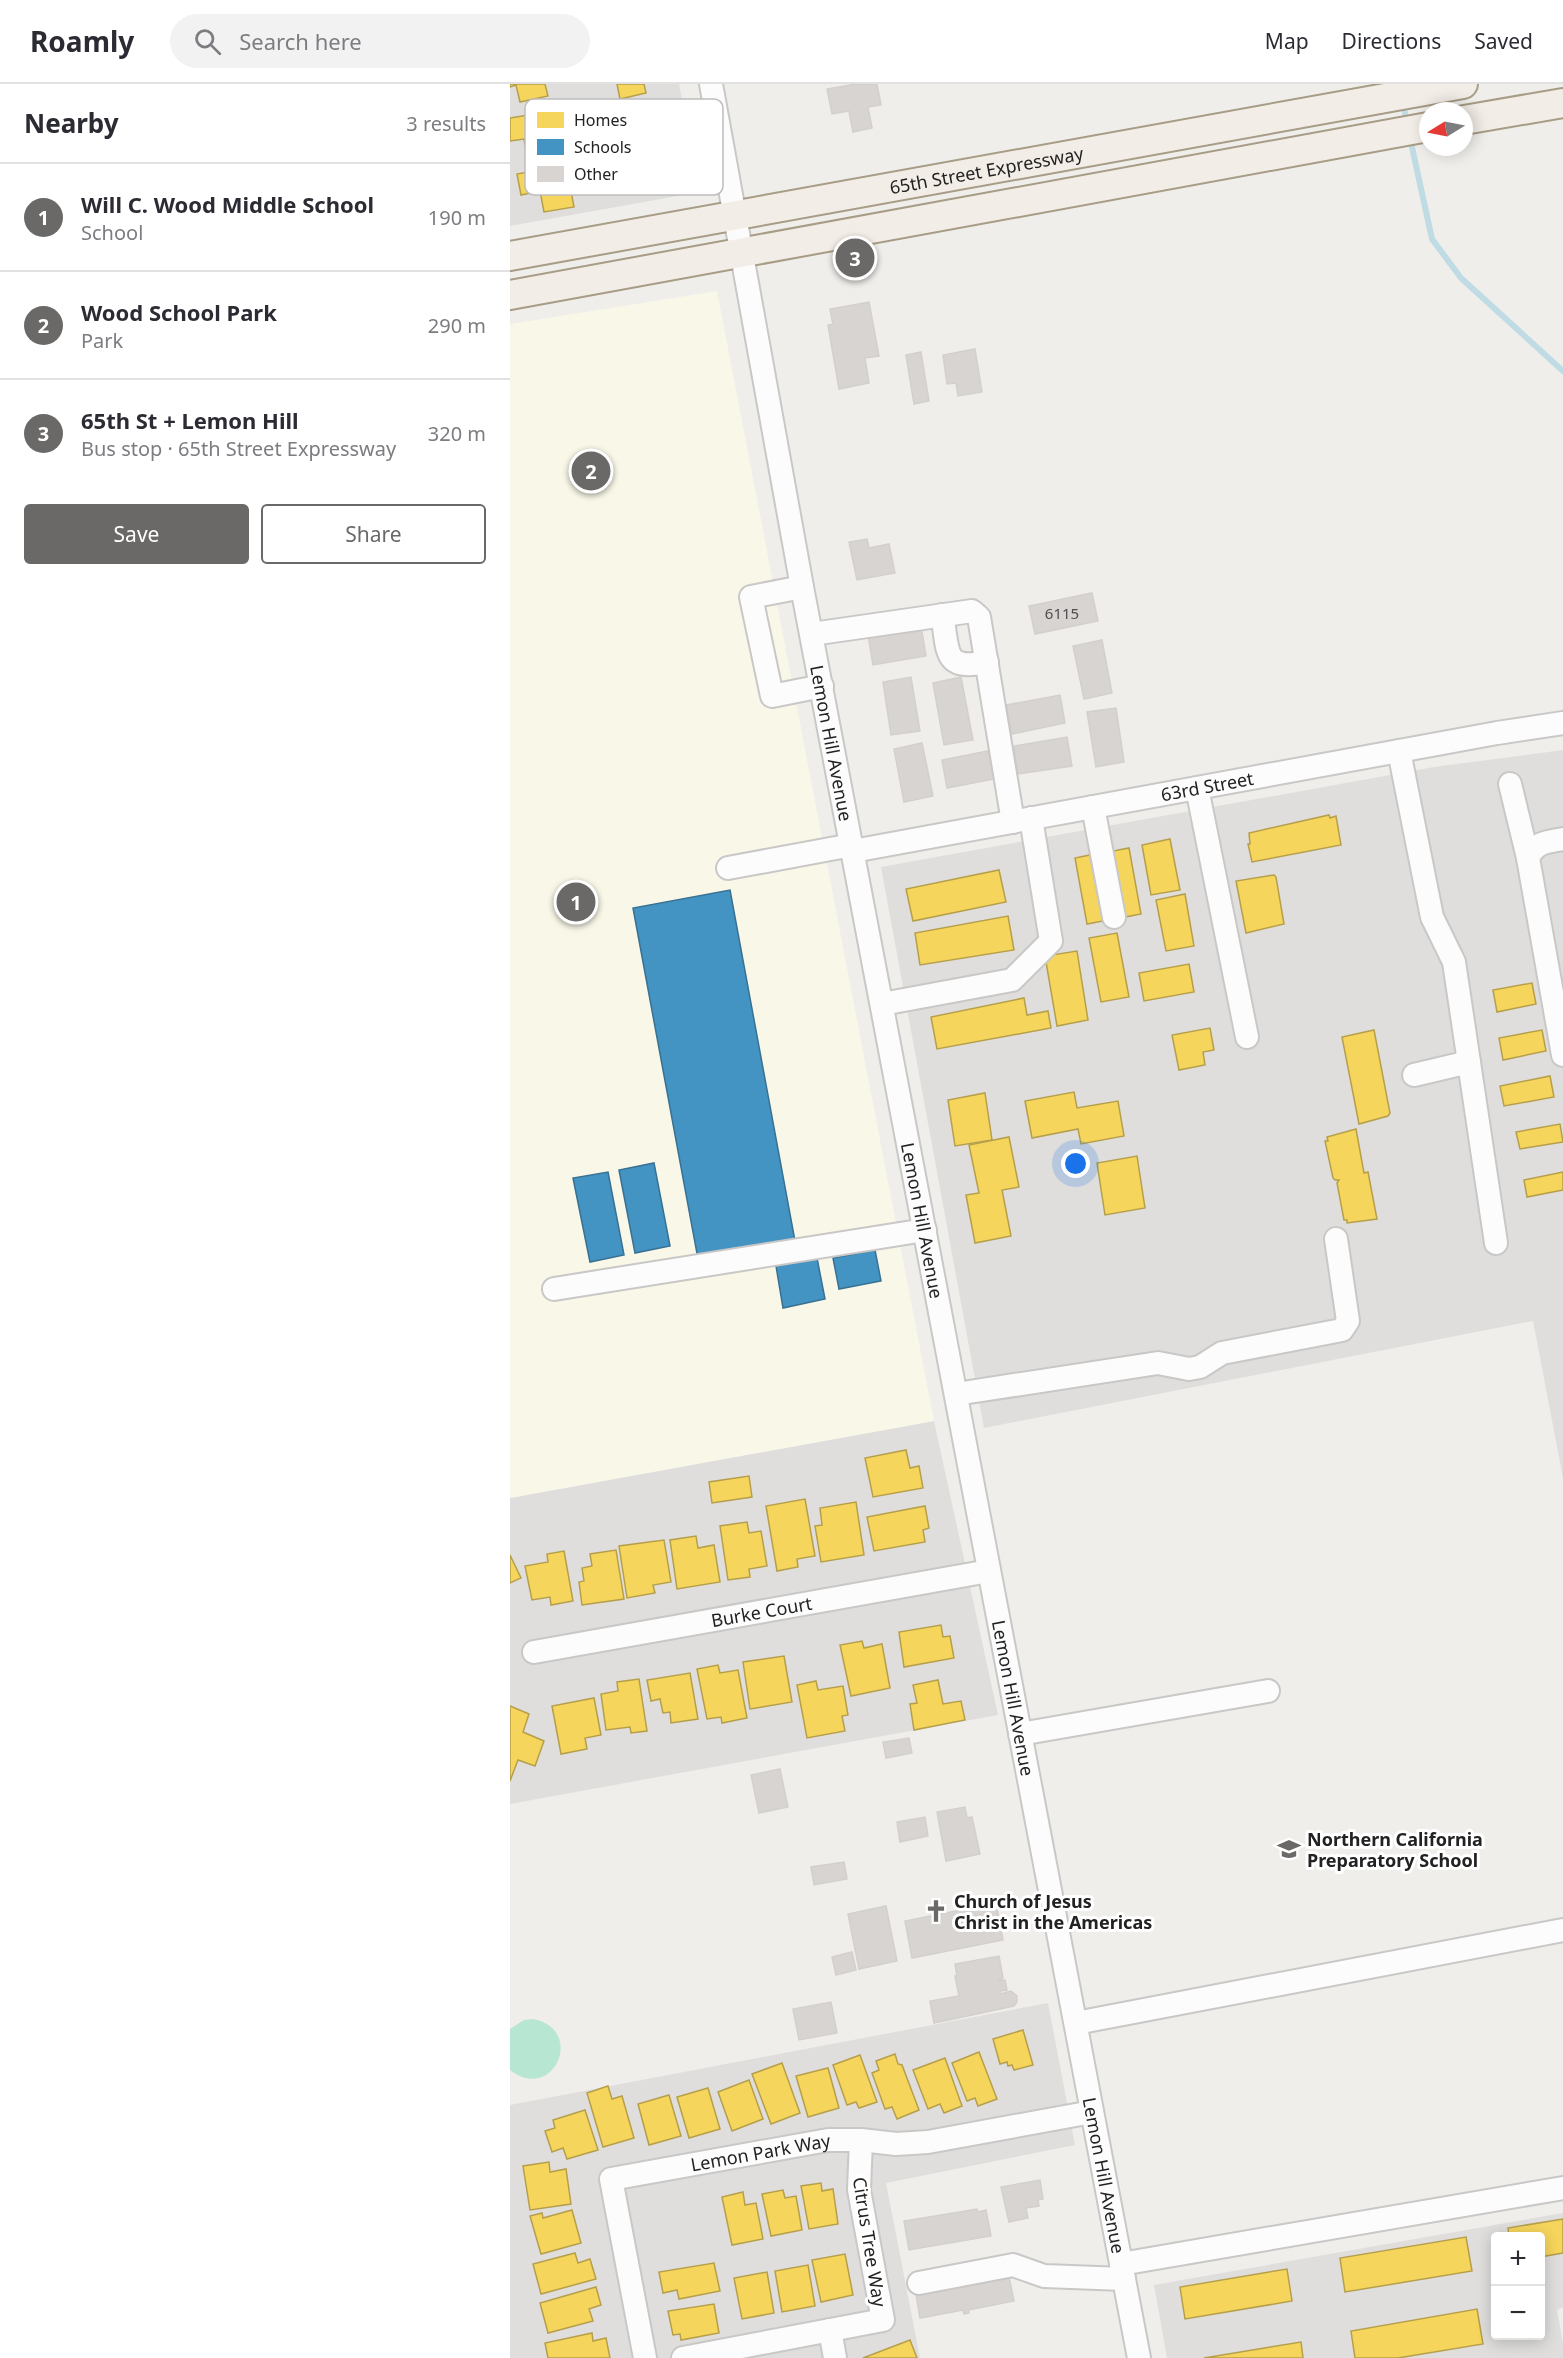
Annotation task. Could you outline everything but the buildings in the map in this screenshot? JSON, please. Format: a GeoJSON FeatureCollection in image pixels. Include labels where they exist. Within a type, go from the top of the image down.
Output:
{"type":"FeatureCollection","features":[{"type":"Feature","properties":{"kind":"main road","name":"65th Street Expressway"},"geometry":{"type":"LineString","coordinates":[[510,256],[1463,84]]}},
{"type":"Feature","properties":{"kind":"main road"},"geometry":{"type":"LineString","coordinates":[[1473,118],[1563,103]]}},
{"type":"Feature","properties":{"kind":"main road","name":"65th Street Expressway"},"geometry":{"type":"LineString","coordinates":[[510,295],[1419,129]]}},
{"type":"Feature","properties":{"kind":"street","name":"Lemon Hill Avenue"},"geometry":{"type":"LineString","coordinates":[[711,84],[714,99]]}},
{"type":"Feature","properties":{"kind":"street","name":"Lemon Hill Avenue"},"geometry":{"type":"LineString","coordinates":[[723,147],[802,587],[1139,2358]]}},
{"type":"Feature","properties":{"kind":"street"},"geometry":{"type":"LineString","coordinates":[[802,587],[751,597],[772,696],[822,686]]}},
{"type":"Feature","properties":{"kind":"street"},"geometry":{"type":"LineString","coordinates":[[812,634],[972,611],[979,617],[1022,820],[1051,942],[1012,980],[882,1004]]}},
{"type":"Feature","properties":{"kind":"street"},"geometry":{"type":"LineString","coordinates":[[942,615],[951,658],[956,664],[967,666],[987,662]]}},
{"type":"Feature","properties":{"kind":"street","name":"63rd Street"},"geometry":{"type":"LineString","coordinates":[[728,867],[1022,820],[1563,723]]}},
{"type":"Feature","properties":{"kind":"street"},"geometry":{"type":"LineString","coordinates":[[1399,751],[1432,916],[1454,962],[1496,1243]]}},
{"type":"Feature","properties":{"kind":"street"},"geometry":{"type":"LineString","coordinates":[[1510,784],[1528,858],[1563,1055]]}},
{"type":"Feature","properties":{"kind":"street"},"geometry":{"type":"LineString","coordinates":[[1197,788],[1247,1037]]}},
{"type":"Feature","properties":{"kind":"street"},"geometry":{"type":"LineString","coordinates":[[1093,807],[1114,917]]}},
{"type":"Feature","properties":{"kind":"street"},"geometry":{"type":"LineString","coordinates":[[1528,858],[1539,844],[1563,839]]}},
{"type":"Feature","properties":{"kind":"street"},"geometry":{"type":"LineString","coordinates":[[1414,1075],[1469,1062]]}},
{"type":"Feature","properties":{"kind":"street"},"geometry":{"type":"LineString","coordinates":[[554,1289],[925,1230]]}},
{"type":"Feature","properties":{"kind":"street"},"geometry":{"type":"LineString","coordinates":[[956,1394],[1158,1363],[1189,1369],[1200,1367],[1222,1353],[1342,1329],[1348,1322],[1336,1239]]}},
{"type":"Feature","properties":{"kind":"street","name":"Burke Court"},"geometry":{"type":"LineString","coordinates":[[534,1652],[989,1571]]}},
{"type":"Feature","properties":{"kind":"street"},"geometry":{"type":"LineString","coordinates":[[1020,1734],[1268,1691]]}},
{"type":"Feature","properties":{"kind":"street"},"geometry":{"type":"LineString","coordinates":[[1076,2023],[1563,1930]]}},
{"type":"Feature","properties":{"kind":"street","name":"Lemon Park Way"},"geometry":{"type":"LineString","coordinates":[[645,2358],[610,2179],[828,2140],[861,2140],[896,2144],[928,2142],[1092,2112]]}},
{"type":"Feature","properties":{"kind":"street","name":"Citrus Tree Way"},"geometry":{"type":"LineString","coordinates":[[682,2358],[883,2320],[859,2190],[858,2163],[861,2140]]}},
{"type":"Feature","properties":{"kind":"street"},"geometry":{"type":"LineString","coordinates":[[919,2283],[1013,2265],[1044,2276],[1122,2272],[1563,2188]]}},
{"type":"Feature","properties":{"kind":"street"},"geometry":{"type":"LineString","coordinates":[[830,2330],[835,2358]]}},
{"type":"Feature","properties":{"kind":"shaded area"},"geometry":{"type":"Polygon","coordinates":[[[510,84],[679,84],[682,99],[525,99],[525,195],[683,195],[510,226],[510,84]]]}},
{"type":"Feature","properties":{"kind":"shaded area"},"geometry":{"type":"Polygon","coordinates":[[[717,291],[934,1421],[510,1498],[510,324],[717,291]]]}},
{"type":"Feature","properties":{"kind":"shaded area"},"geometry":{"type":"Polygon","coordinates":[[[1563,750],[1563,1478],[1533,1321],[984,1428],[881,867],[1434,767],[1563,750]]]}},
{"type":"Feature","properties":{"kind":"shaded area"},"geometry":{"type":"Polygon","coordinates":[[[934,1421],[998,1715],[510,1804],[510,1498],[934,1421]]]}},
{"type":"Feature","properties":{"kind":"shaded area"},"geometry":{"type":"Polygon","coordinates":[[[1048,2003],[1075,2145],[886,2183],[920,2358],[510,2358],[510,2105],[1048,2003]]]}},
{"type":"Feature","properties":{"kind":"shaded area"},"geometry":{"type":"Polygon","coordinates":[[[1563,2213],[1563,2307],[1557,2310],[1563,2343],[1563,2358],[1167,2358],[1154,2285],[1563,2213]]]}},
{"type":"Feature","properties":{"kind":"green space"},"geometry":{"type":"Polygon","coordinates":[[[533,2019],[549,2025],[558,2036],[561,2048],[558,2061],[551,2071],[540,2078],[526,2078],[510,2070],[510,2029],[524,2020],[533,2019]]]}},
{"type":"Feature","properties":{"kind":"waterway"},"geometry":{"type":"LineString","coordinates":[[1403,102],[1407,125]]}},
{"type":"Feature","properties":{"kind":"waterway"},"geometry":{"type":"LineString","coordinates":[[1410,138],[1432,239],[1461,278],[1563,371]]}},
{"type":"Feature","properties":{"kind":"place","name":"65th St + Lemon Hill"},"geometry":{"type":"Point","coordinates":[855,258]}},
{"type":"Feature","properties":{"kind":"place","name":"Wood School Park"},"geometry":{"type":"Point","coordinates":[591,471]}},
{"type":"Feature","properties":{"kind":"place","name":"Will C. Wood Middle School"},"geometry":{"type":"Point","coordinates":[576,902]}},
{"type":"Feature","properties":{"kind":"place","name":"Northern California Preparatory School"},"geometry":{"type":"Point","coordinates":[1289,1849]}},
{"type":"Feature","properties":{"kind":"place","name":"Church of Jesus Christ in the Americas"},"geometry":{"type":"Point","coordinates":[936,1911]}}]}
